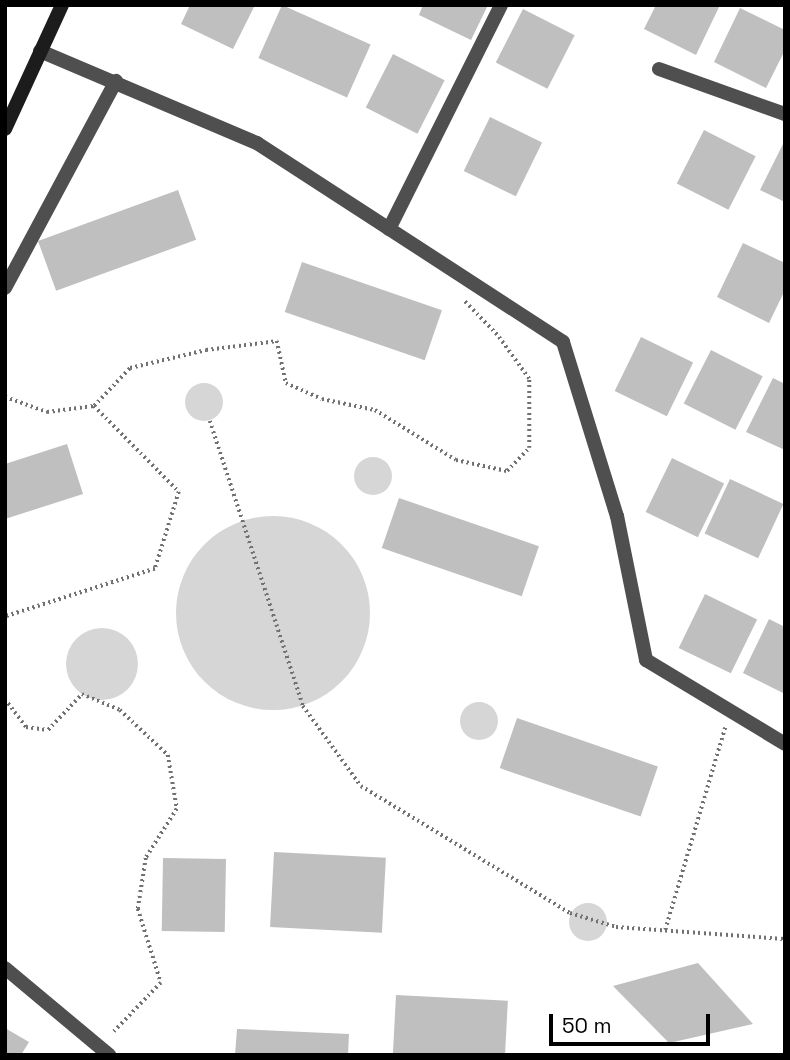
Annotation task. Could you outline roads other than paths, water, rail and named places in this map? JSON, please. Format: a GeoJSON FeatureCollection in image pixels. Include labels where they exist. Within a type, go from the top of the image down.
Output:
{"type":"FeatureCollection","features":[{"type":"Feature","properties":{"kind":"street"},"geometry":{"type":"LineString","coordinates":[[5,129],[62,5]]}},
{"type":"Feature","properties":{"kind":"street"},"geometry":{"type":"LineString","coordinates":[[389,229],[501,5]]}},
{"type":"Feature","properties":{"kind":"street"},"geometry":{"type":"LineString","coordinates":[[40,51],[257,143],[563,342],[617,516],[646,660],[785,744]]}},
{"type":"Feature","properties":{"kind":"street"},"geometry":{"type":"LineString","coordinates":[[659,69],[785,113]]}},
{"type":"Feature","properties":{"kind":"street"},"geometry":{"type":"LineString","coordinates":[[5,288],[116,81]]}},
{"type":"Feature","properties":{"kind":"street"},"geometry":{"type":"LineString","coordinates":[[5,968],[104,1051]]}}]}
